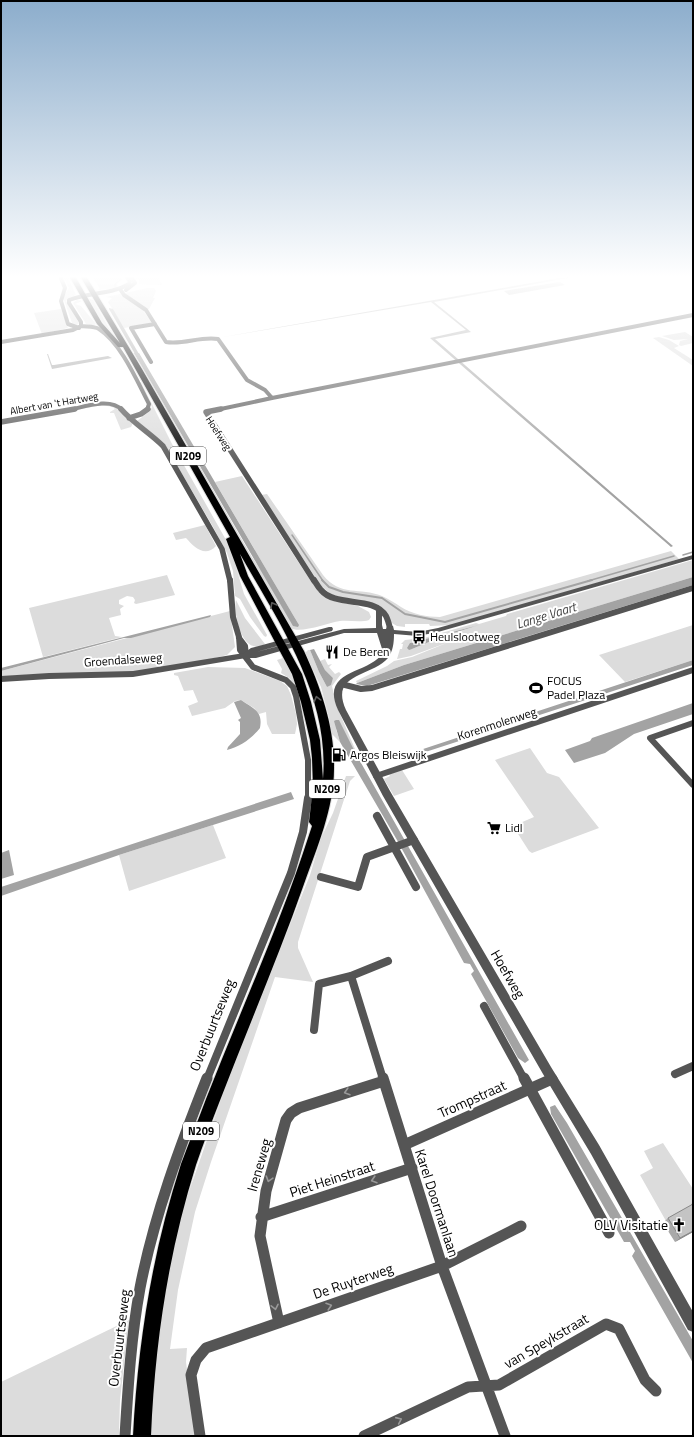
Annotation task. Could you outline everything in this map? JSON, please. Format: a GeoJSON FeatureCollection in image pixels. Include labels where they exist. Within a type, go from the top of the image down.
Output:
{"type":"FeatureCollection","features":[{"type":"Feature","properties":{"kind":"main road","name":"N209"},"geometry":{"type":"LineString","coordinates":[[118,343],[125,351],[191,472],[228,535],[244,576],[297,674],[306,702],[315,740],[318,787],[313,840]]}},
{"type":"Feature","properties":{"kind":"main road","name":"N209"},"geometry":{"type":"LineString","coordinates":[[124,343],[294,642],[311,677],[327,737],[329,751],[329,776],[325,806],[303,873],[230,1055],[186,1172],[167,1238],[155,1296],[147,1352],[142,1436]]}},
{"type":"Feature","properties":{"kind":"street"},"geometry":{"type":"LineString","coordinates":[[113,343],[121,353],[149,404],[148,409],[141,414],[129,418]]}},
{"type":"Feature","properties":{"kind":"street"},"geometry":{"type":"LineString","coordinates":[[140,343],[151,362]]}},
{"type":"Feature","properties":{"kind":"street"},"geometry":{"type":"LineString","coordinates":[[221,343],[247,380],[265,390],[272,398],[549,343]]}},
{"type":"Feature","properties":{"kind":"street","name":"Hoefweg"},"geometry":{"type":"LineString","coordinates":[[272,398],[206,412],[321,591],[338,600],[370,606],[379,610]]}},
{"type":"Feature","properties":{"kind":"street","name":"Albert van 't Hartweg"},"geometry":{"type":"LineString","coordinates":[[1,422],[104,403],[116,405],[129,418]]}},
{"type":"Feature","properties":{"kind":"street"},"geometry":{"type":"LineString","coordinates":[[129,418],[151,434],[163,446],[222,549],[230,574],[234,618],[239,638],[240,651],[246,655]]}},
{"type":"Feature","properties":{"kind":"street"},"geometry":{"type":"LineString","coordinates":[[294,642],[344,631],[380,629],[418,634],[448,628],[693,558]]}},
{"type":"Feature","properties":{"kind":"street"},"geometry":{"type":"LineString","coordinates":[[341,684],[362,689],[372,688],[693,588]]}},
{"type":"Feature","properties":{"kind":"street"},"geometry":{"type":"LineString","coordinates":[[379,610],[380,629],[387,653]]}},
{"type":"Feature","properties":{"kind":"street"},"geometry":{"type":"LineString","coordinates":[[341,684],[350,676],[382,660],[392,646],[386,615],[379,610]]}},
{"type":"Feature","properties":{"kind":"street","name":"Groendalseweg"},"geometry":{"type":"LineString","coordinates":[[1,679],[35,676],[133,674],[246,655],[256,656],[282,645],[294,642]]}},
{"type":"Feature","properties":{"kind":"street","name":"Overbuurtseweg"},"geometry":{"type":"LineString","coordinates":[[126,1436],[131,1349],[140,1288],[156,1223],[174,1163],[291,873],[301,843],[306,819],[310,792],[310,762],[308,746],[297,698],[291,684],[284,678],[254,668],[246,655]]}},
{"type":"Feature","properties":{"kind":"street","name":"Korenmolenweg"},"geometry":{"type":"LineString","coordinates":[[376,776],[693,670]]}},
{"type":"Feature","properties":{"kind":"street","name":"Hoefweg"},"geometry":{"type":"LineString","coordinates":[[341,684],[338,691],[339,704],[411,841],[604,1165],[693,1325]]}},
{"type":"Feature","properties":{"kind":"street"},"geometry":{"type":"LineString","coordinates":[[693,723],[650,738],[693,785]]}},
{"type":"Feature","properties":{"kind":"street"},"geometry":{"type":"LineString","coordinates":[[377,816],[396,846],[416,886]]}},
{"type":"Feature","properties":{"kind":"street"},"geometry":{"type":"LineString","coordinates":[[321,877],[358,887],[368,857],[411,841]]}},
{"type":"Feature","properties":{"kind":"street"},"geometry":{"type":"LineString","coordinates":[[314,1030],[319,984],[351,976],[388,961]]}},
{"type":"Feature","properties":{"kind":"street","name":"Karel Doormanlaan"},"geometry":{"type":"LineString","coordinates":[[351,976],[442,1266],[505,1436]]}},
{"type":"Feature","properties":{"kind":"street"},"geometry":{"type":"LineString","coordinates":[[484,1006],[609,1233]]}},
{"type":"Feature","properties":{"kind":"street"},"geometry":{"type":"LineString","coordinates":[[675,1074],[693,1066]]}},
{"type":"Feature","properties":{"kind":"street","name":"Trompstraat"},"geometry":{"type":"LineString","coordinates":[[404,1145],[552,1079]]}},
{"type":"Feature","properties":{"kind":"street","name":"Ireneweg"},"geometry":{"type":"LineString","coordinates":[[278,1323],[260,1236],[264,1198],[286,1120],[291,1113],[299,1108],[384,1081]]}},
{"type":"Feature","properties":{"kind":"street","name":"Piet Heinstraat"},"geometry":{"type":"LineString","coordinates":[[261,1217],[412,1168]]}},
{"type":"Feature","properties":{"kind":"street","name":"De Ruyterweg"},"geometry":{"type":"LineString","coordinates":[[200,1436],[190,1375],[196,1360],[206,1348],[442,1266],[521,1226]]}},
{"type":"Feature","properties":{"kind":"street","name":"van Speykstraat"},"geometry":{"type":"LineString","coordinates":[[486,1386],[499,1385],[606,1324],[619,1329],[646,1380],[656,1391]]}},
{"type":"Feature","properties":{"kind":"street"},"geometry":{"type":"LineString","coordinates":[[364,1436],[468,1387],[486,1386]]}},
{"type":"Feature","properties":{"kind":"shaded area"},"geometry":{"type":"Polygon","coordinates":[[[436,343],[440,343],[673,546],[671,547],[436,343]]]}},
{"type":"Feature","properties":{"kind":"shaded area"},"geometry":{"type":"Polygon","coordinates":[[[660,343],[674,343],[679,346],[674,348],[693,360],[693,366],[660,343]]]}},
{"type":"Feature","properties":{"kind":"shaded area"},"geometry":{"type":"Polygon","coordinates":[[[679,343],[693,343],[681,346],[679,345],[679,343]]]}},
{"type":"Feature","properties":{"kind":"shaded area"},"geometry":{"type":"Polygon","coordinates":[[[134,353],[252,557],[299,625],[215,482],[242,476],[312,583],[339,602],[358,606],[369,612],[371,617],[369,620],[340,621],[301,630],[290,628],[132,354],[134,353]]]}},
{"type":"Feature","properties":{"kind":"shaded area"},"geometry":{"type":"Polygon","coordinates":[[[134,353],[139,353],[299,625],[298,627],[293,626],[134,353]]]}},
{"type":"Feature","properties":{"kind":"shaded area"},"geometry":{"type":"Polygon","coordinates":[[[47,354],[52,365],[108,356],[112,358],[52,369],[47,354]]]}},
{"type":"Feature","properties":{"kind":"shaded area"},"geometry":{"type":"Polygon","coordinates":[[[139,382],[141,382],[172,444],[230,547],[244,594],[267,635],[266,637],[250,617],[240,599],[235,596],[233,571],[227,553],[164,443],[137,421],[150,411],[152,407],[139,382]]]}},
{"type":"Feature","properties":{"kind":"shaded area"},"geometry":{"type":"Polygon","coordinates":[[[95,406],[115,406],[133,423],[131,427],[121,430],[114,413],[110,413],[115,409],[111,407],[95,406]]]}},
{"type":"Feature","properties":{"kind":"shaded area"},"geometry":{"type":"Polygon","coordinates":[[[95,406],[52,415],[76,409],[95,406]]]}},
{"type":"Feature","properties":{"kind":"shaded area"},"geometry":{"type":"Polygon","coordinates":[[[267,494],[323,575],[330,582],[343,589],[374,593],[405,609],[425,616],[440,617],[671,551],[679,559],[453,625],[430,626],[429,624],[405,624],[405,627],[397,626],[390,622],[387,612],[379,605],[341,598],[331,594],[321,586],[261,495],[267,494]]]}},
{"type":"Feature","properties":{"kind":"shaded area"},"geometry":{"type":"Polygon","coordinates":[[[205,525],[216,546],[208,551],[196,548],[186,538],[176,540],[173,533],[205,525]]]}},
{"type":"Feature","properties":{"kind":"shaded area"},"geometry":{"type":"Polygon","coordinates":[[[693,560],[693,577],[404,665],[357,683],[356,681],[394,661],[412,657],[449,642],[411,656],[397,659],[400,649],[402,649],[403,644],[401,644],[405,640],[424,638],[476,623],[479,624],[506,616],[507,614],[693,560]],[[479,625],[410,643],[412,649],[441,637],[479,625]]]}},
{"type":"Feature","properties":{"kind":"shaded area"},"geometry":{"type":"Polygon","coordinates":[[[167,575],[175,595],[136,604],[134,603],[135,600],[133,597],[127,596],[119,600],[119,604],[124,606],[120,609],[121,615],[109,618],[115,636],[122,637],[43,657],[29,608],[167,575]]]}},
{"type":"Feature","properties":{"kind":"shaded area"},"geometry":{"type":"Polygon","coordinates":[[[693,577],[693,585],[367,686],[356,684],[404,665],[693,577]]]}},
{"type":"Feature","properties":{"kind":"shaded area"},"geometry":{"type":"Polygon","coordinates":[[[236,600],[245,618],[265,644],[257,647],[250,645],[245,640],[238,623],[235,606],[236,600]]]}},
{"type":"Feature","properties":{"kind":"shaded area"},"geometry":{"type":"Polygon","coordinates":[[[230,611],[235,647],[227,655],[187,664],[134,672],[1,677],[1,671],[230,611]]]}},
{"type":"Feature","properties":{"kind":"shaded area"},"geometry":{"type":"Polygon","coordinates":[[[211,615],[210,617],[1,671],[1,668],[211,615]]]}},
{"type":"Feature","properties":{"kind":"shaded area"},"geometry":{"type":"Polygon","coordinates":[[[479,625],[441,637],[409,650],[407,648],[410,643],[479,625]]]}},
{"type":"Feature","properties":{"kind":"shaded area"},"geometry":{"type":"Polygon","coordinates":[[[693,625],[693,660],[625,682],[599,655],[693,625]]]}},
{"type":"Feature","properties":{"kind":"shaded area"},"geometry":{"type":"Polygon","coordinates":[[[314,649],[325,670],[333,678],[331,685],[327,687],[310,650],[314,649]]]}},
{"type":"Feature","properties":{"kind":"shaded area"},"geometry":{"type":"Polygon","coordinates":[[[310,650],[327,687],[333,678],[325,670],[320,661],[325,659],[328,665],[332,664],[329,667],[335,674],[339,672],[341,674],[332,686],[337,707],[355,749],[353,749],[347,737],[336,729],[340,742],[330,732],[329,718],[321,687],[305,653],[310,650]]]}},
{"type":"Feature","properties":{"kind":"shaded area"},"geometry":{"type":"Polygon","coordinates":[[[283,658],[286,661],[295,682],[293,683],[289,678],[281,673],[282,669],[277,660],[283,658]]]}},
{"type":"Feature","properties":{"kind":"shaded area"},"geometry":{"type":"Polygon","coordinates":[[[693,660],[693,665],[407,758],[405,755],[693,660]]]}},
{"type":"Feature","properties":{"kind":"shaded area"},"geometry":{"type":"Polygon","coordinates":[[[208,667],[245,668],[280,681],[287,686],[296,714],[297,724],[295,734],[272,734],[267,724],[266,712],[259,714],[254,708],[241,700],[235,701],[225,708],[192,716],[188,706],[198,702],[193,690],[184,691],[178,676],[174,675],[174,673],[208,667]]]}},
{"type":"Feature","properties":{"kind":"shaded area"},"geometry":{"type":"Polygon","coordinates":[[[241,700],[254,708],[259,714],[261,722],[260,728],[245,742],[227,750],[240,734],[240,722],[238,720],[241,718],[234,702],[241,700]]]}},
{"type":"Feature","properties":{"kind":"shaded area"},"geometry":{"type":"Polygon","coordinates":[[[693,703],[693,714],[634,734],[605,753],[574,763],[565,750],[590,741],[592,738],[693,703]]]}},
{"type":"Feature","properties":{"kind":"shaded area"},"geometry":{"type":"Polygon","coordinates":[[[339,720],[356,754],[529,1060],[525,1063],[518,1058],[471,974],[474,971],[470,964],[464,963],[397,840],[340,742],[334,721],[339,720]]]}},
{"type":"Feature","properties":{"kind":"shaded area"},"geometry":{"type":"Polygon","coordinates":[[[530,748],[547,773],[559,777],[599,828],[532,853],[529,851],[513,826],[534,817],[495,760],[530,748]]]}},
{"type":"Feature","properties":{"kind":"shaded area"},"geometry":{"type":"Polygon","coordinates":[[[402,770],[414,789],[394,796],[384,779],[390,776],[389,774],[402,770]]]}},
{"type":"Feature","properties":{"kind":"shaded area"},"geometry":{"type":"Polygon","coordinates":[[[346,776],[355,776],[350,781],[298,942],[298,948],[313,982],[275,977],[195,1212],[178,1290],[170,1349],[187,1348],[186,1362],[196,1436],[151,1436],[151,1416],[158,1335],[171,1254],[186,1200],[231,1071],[310,875],[321,838],[333,813],[346,776]]]}},
{"type":"Feature","properties":{"kind":"shaded area"},"geometry":{"type":"Polygon","coordinates":[[[291,792],[294,799],[119,855],[1,896],[1,887],[291,792]]]}},
{"type":"Feature","properties":{"kind":"shaded area"},"geometry":{"type":"Polygon","coordinates":[[[213,825],[226,858],[129,891],[119,855],[213,825]]]}},
{"type":"Feature","properties":{"kind":"shaded area"},"geometry":{"type":"Polygon","coordinates":[[[9,850],[14,875],[1,879],[1,853],[9,850]]]}},
{"type":"Feature","properties":{"kind":"shaded area"},"geometry":{"type":"Polygon","coordinates":[[[555,1105],[567,1123],[693,1341],[693,1363],[632,1256],[635,1251],[630,1242],[624,1242],[551,1114],[550,1107],[555,1105]]]}},
{"type":"Feature","properties":{"kind":"shaded area"},"geometry":{"type":"Polygon","coordinates":[[[663,1143],[693,1189],[693,1203],[691,1208],[666,1221],[640,1175],[653,1168],[644,1151],[663,1143]]]}},
{"type":"Feature","properties":{"kind":"shaded area"},"geometry":{"type":"Polygon","coordinates":[[[129,1320],[120,1400],[119,1436],[1,1436],[1,1382],[129,1320]]]}},
{"type":"Feature","properties":{"kind":"building","name":"OLV Visitatie"},"geometry":{"type":"Polygon","coordinates":[[[693,1204],[693,1231],[680,1238],[668,1218],[693,1204]]]}},
{"type":"Feature","properties":{"kind":"waterway"},"geometry":{"type":"LineString","coordinates":[[131,343],[141,361]]}},
{"type":"Feature","properties":{"kind":"waterway"},"geometry":{"type":"LineString","coordinates":[[292,535],[323,581]]}},
{"type":"Feature","properties":{"kind":"waterway"},"geometry":{"type":"LineString","coordinates":[[683,555],[693,552]]}},
{"type":"Feature","properties":{"kind":"waterway"},"geometry":{"type":"LineString","coordinates":[[588,581],[674,556]]}},
{"type":"Feature","properties":{"kind":"waterway"},"geometry":{"type":"LineString","coordinates":[[323,581],[329,587],[343,592],[382,598],[405,614],[445,622],[592,580]]}},
{"type":"Feature","properties":{"kind":"place","name":"Heulslootweg"},"geometry":{"type":"Point","coordinates":[419,637]}},
{"type":"Feature","properties":{"kind":"place","name":"De Beren"},"geometry":{"type":"Point","coordinates":[332,652]}},
{"type":"Feature","properties":{"kind":"place","name":"FOCUS Padel Plaza"},"geometry":{"type":"Point","coordinates":[536,688]}},
{"type":"Feature","properties":{"kind":"place","name":"Argos Bleiswijk"},"geometry":{"type":"Point","coordinates":[339,755]}},
{"type":"Feature","properties":{"kind":"place","name":"Lidl"},"geometry":{"type":"Point","coordinates":[494,828]}},
{"type":"Feature","properties":{"kind":"place","name":"OLV Visitatie"},"geometry":{"type":"Point","coordinates":[679,1225]}},
{"type":"Feature","properties":{"kind":"water label","name":"Lange Vaart"},"geometry":{"type":"Point","coordinates":[546,615]}}]}
